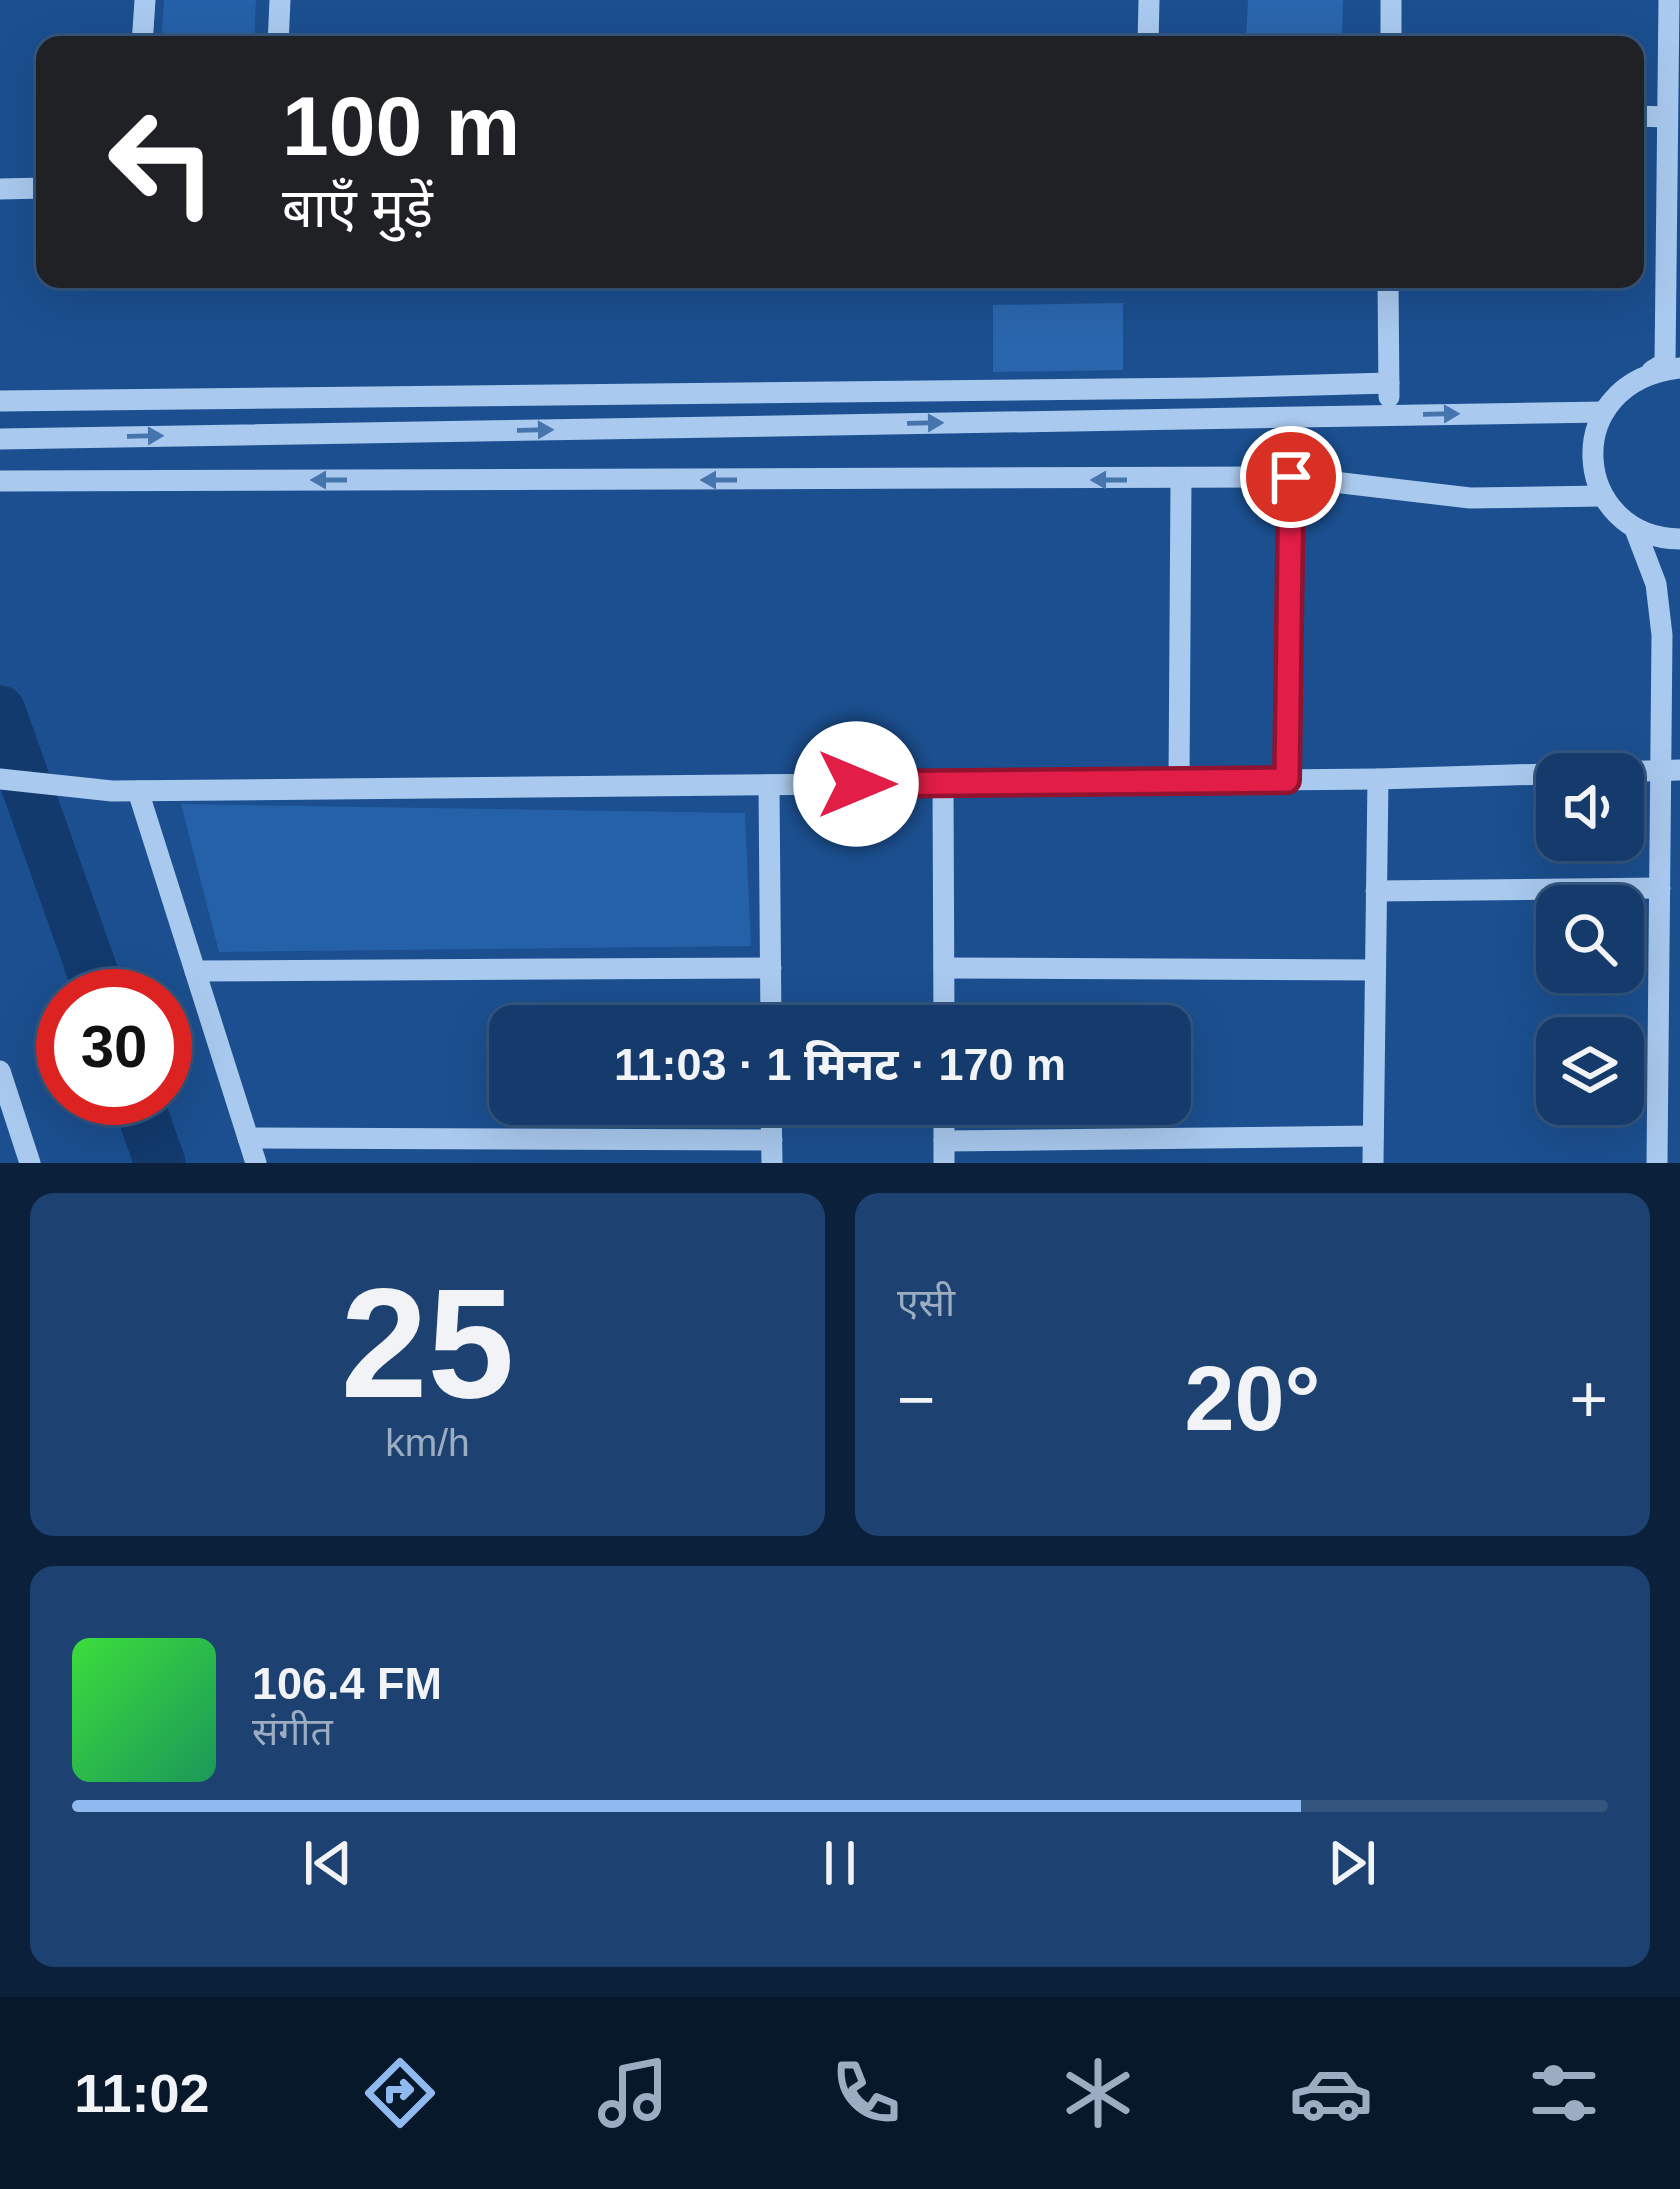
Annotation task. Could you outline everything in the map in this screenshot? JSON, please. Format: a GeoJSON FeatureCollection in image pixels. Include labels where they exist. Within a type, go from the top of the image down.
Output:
{"type":"FeatureCollection","features":[{"type":"Feature","properties":{"kind":"street"},"geometry":{"type":"LineString","coordinates":[[143,36],[145,0]]}},
{"type":"Feature","properties":{"kind":"street"},"geometry":{"type":"LineString","coordinates":[[278,36],[280,0]]}},
{"type":"Feature","properties":{"kind":"street"},"geometry":{"type":"LineString","coordinates":[[1148,36],[1149,0]]}},
{"type":"Feature","properties":{"kind":"street"},"geometry":{"type":"LineString","coordinates":[[1390,36],[1391,0]]}},
{"type":"Feature","properties":{"kind":"street"},"geometry":{"type":"LineString","coordinates":[[1658,1163],[1670,959],[1660,888],[1671,770],[1660,602],[1635,529],[1603,496],[1592,454],[1604,412],[1626,385],[1665,363],[1673,179],[1667,117],[1669,0]]}},
{"type":"Feature","properties":{"kind":"street"},"geometry":{"type":"LineString","coordinates":[[1644,116],[1667,117]]}},
{"type":"Feature","properties":{"kind":"street"},"geometry":{"type":"LineString","coordinates":[[0,189],[36,188]]}},
{"type":"Feature","properties":{"kind":"street"},"geometry":{"type":"LineString","coordinates":[[1388,288],[1389,415]]}},
{"type":"Feature","properties":{"kind":"street"},"geometry":{"type":"LineString","coordinates":[[1652,371],[1680,368]]}},
{"type":"Feature","properties":{"kind":"street"},"geometry":{"type":"LineString","coordinates":[[0,401],[1389,383]]}},
{"type":"Feature","properties":{"kind":"street"},"geometry":{"type":"LineString","coordinates":[[0,440],[1604,412]]}},
{"type":"Feature","properties":{"kind":"street"},"geometry":{"type":"LineString","coordinates":[[0,481],[1291,477],[1470,497],[1603,496]]}},
{"type":"Feature","properties":{"kind":"street"},"geometry":{"type":"LineString","coordinates":[[1287,780],[1291,477]]}},
{"type":"Feature","properties":{"kind":"street"},"geometry":{"type":"LineString","coordinates":[[1179,781],[1181,480]]}},
{"type":"Feature","properties":{"kind":"street"},"geometry":{"type":"LineString","coordinates":[[1635,529],[1663,539],[1680,539]]}},
{"type":"Feature","properties":{"kind":"street"},"geometry":{"type":"LineString","coordinates":[[0,779],[138,791],[1378,779],[1671,770]]}},
{"type":"Feature","properties":{"kind":"street"},"geometry":{"type":"LineString","coordinates":[[1372,1163],[1378,779]]}},
{"type":"Feature","properties":{"kind":"street"},"geometry":{"type":"LineString","coordinates":[[944,783],[944,1005]]}},
{"type":"Feature","properties":{"kind":"street"},"geometry":{"type":"LineString","coordinates":[[770,785],[771,1005]]}},
{"type":"Feature","properties":{"kind":"street"},"geometry":{"type":"LineString","coordinates":[[138,791],[256,1163]]}},
{"type":"Feature","properties":{"kind":"street"},"geometry":{"type":"LineString","coordinates":[[1376,891],[1660,888]]}},
{"type":"Feature","properties":{"kind":"street"},"geometry":{"type":"LineString","coordinates":[[195,971],[771,968]]}},
{"type":"Feature","properties":{"kind":"street"},"geometry":{"type":"LineString","coordinates":[[944,968],[1375,970]]}},
{"type":"Feature","properties":{"kind":"street"},"geometry":{"type":"LineString","coordinates":[[0,1071],[30,1163]]}},
{"type":"Feature","properties":{"kind":"street"},"geometry":{"type":"LineString","coordinates":[[772,1125],[772,1163]]}},
{"type":"Feature","properties":{"kind":"street"},"geometry":{"type":"LineString","coordinates":[[944,1152],[1373,1136]]}},
{"type":"Feature","properties":{"kind":"street"},"geometry":{"type":"LineString","coordinates":[[248,1138],[772,1140]]}},
{"type":"Feature","properties":{"kind":"shaded area"},"geometry":{"type":"Polygon","coordinates":[[[164,0],[256,0],[254,36],[162,36],[164,0]]]}},
{"type":"Feature","properties":{"kind":"shaded area"},"geometry":{"type":"Polygon","coordinates":[[[181,804],[745,813],[751,946],[219,952],[181,804]]]}},
{"type":"Feature","properties":{"kind":"building"},"geometry":{"type":"Polygon","coordinates":[[[1248,0],[1343,0],[1342,36],[1246,36],[1248,0]]]}},
{"type":"Feature","properties":{"kind":"building"},"geometry":{"type":"Polygon","coordinates":[[[1123,303],[1123,370],[993,372],[993,305],[1123,303]]]}},
{"type":"Feature","properties":{"kind":"waterway"},"geometry":{"type":"LineString","coordinates":[[0,711],[91,969]]}},
{"type":"Feature","properties":{"kind":"waterway"},"geometry":{"type":"LineString","coordinates":[[147,1125],[160,1163]]}},
{"type":"Feature","properties":{"kind":"route"},"geometry":{"type":"LineString","coordinates":[[856,784],[1287,780],[1291,477]]}}]}
